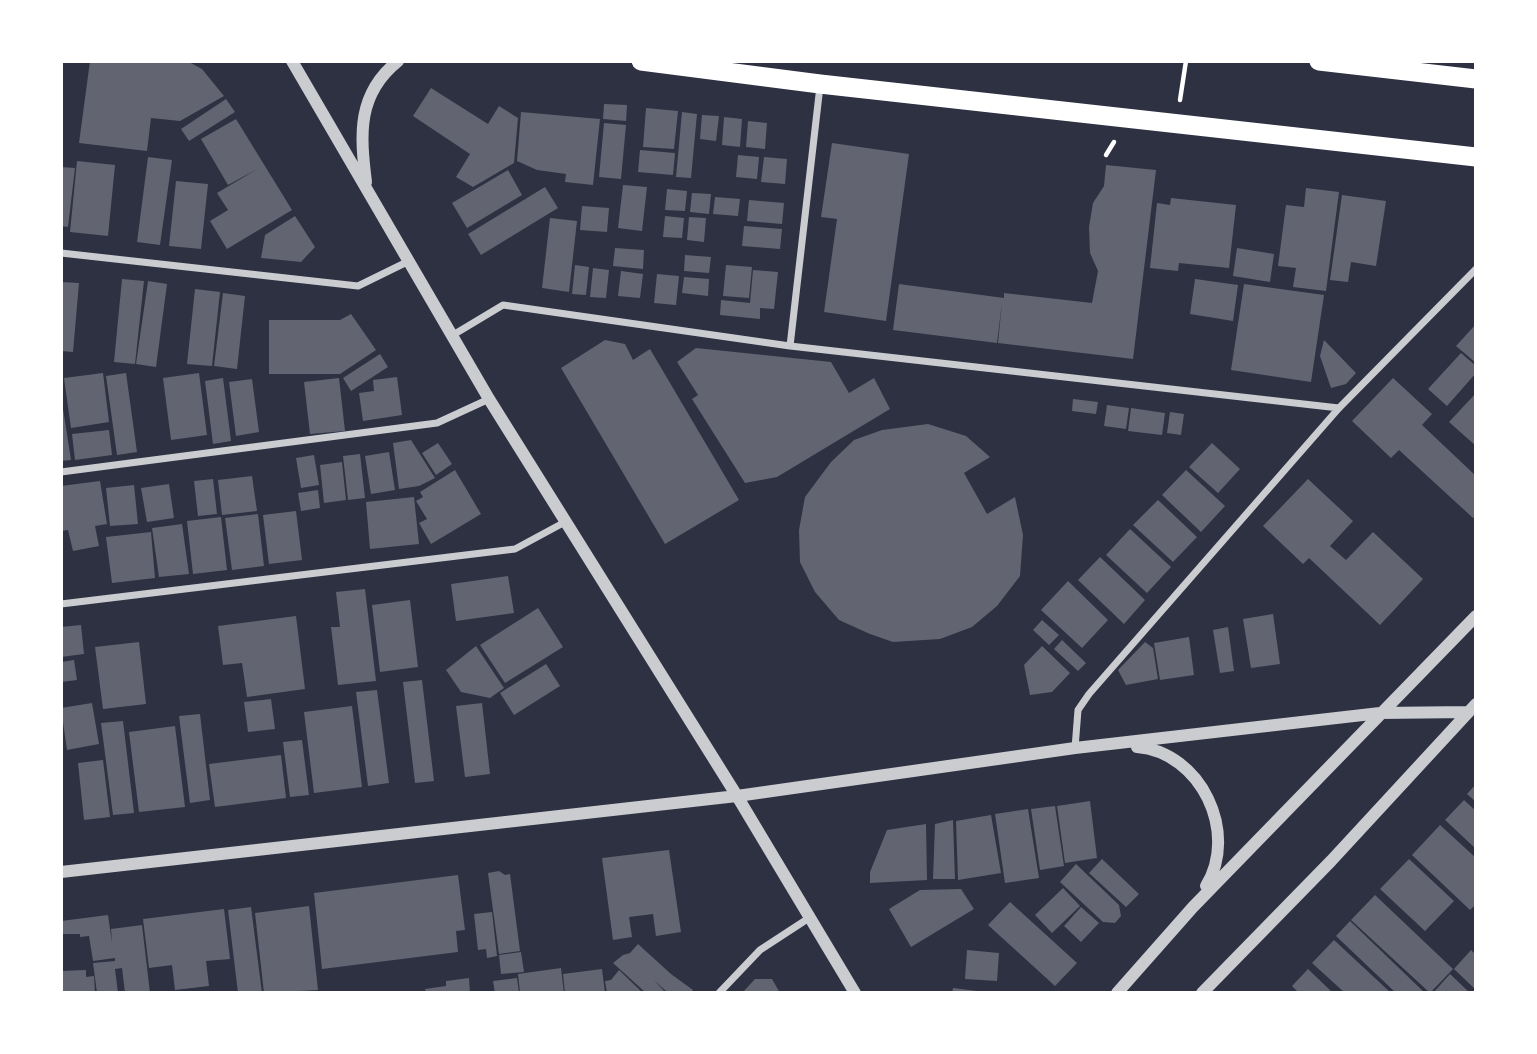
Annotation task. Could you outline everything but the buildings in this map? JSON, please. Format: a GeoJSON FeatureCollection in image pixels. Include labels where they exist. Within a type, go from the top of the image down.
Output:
{"type":"FeatureCollection","features":[{"type":"Feature","properties":{"kind":"highway"},"geometry":{"type":"LineString","coordinates":[[641,61],[820,84],[1476,157]]}},
{"type":"Feature","properties":{"kind":"highway"},"geometry":{"type":"LineString","coordinates":[[1319,61],[1389,66],[1476,79]]}},
{"type":"Feature","properties":{"kind":"street"},"geometry":{"type":"LineString","coordinates":[[292,61],[489,399],[737,796],[855,993]]}},
{"type":"Feature","properties":{"kind":"street"},"geometry":{"type":"LineString","coordinates":[[367,187],[361,143],[365,107],[383,73],[398,61]]}},
{"type":"Feature","properties":{"kind":"street"},"geometry":{"type":"LineString","coordinates":[[790,346],[820,84]]}},
{"type":"Feature","properties":{"kind":"street"},"geometry":{"type":"LineString","coordinates":[[61,253],[358,286],[407,262]]}},
{"type":"Feature","properties":{"kind":"street"},"geometry":{"type":"LineString","coordinates":[[1075,748],[1078,710],[1089,694],[1339,408],[1476,268]]}},
{"type":"Feature","properties":{"kind":"street"},"geometry":{"type":"LineString","coordinates":[[453,335],[503,305],[790,346],[1339,408]]}},
{"type":"Feature","properties":{"kind":"street"},"geometry":{"type":"LineString","coordinates":[[61,472],[437,423],[489,399]]}},
{"type":"Feature","properties":{"kind":"street"},"geometry":{"type":"LineString","coordinates":[[61,604],[515,549],[565,522]]}},
{"type":"Feature","properties":{"kind":"street"},"geometry":{"type":"LineString","coordinates":[[1117,993],[1193,907],[1476,616]]}},
{"type":"Feature","properties":{"kind":"street"},"geometry":{"type":"LineString","coordinates":[[61,872],[737,796],[1075,748],[1380,713],[1472,708]]}},
{"type":"Feature","properties":{"kind":"street"},"geometry":{"type":"LineString","coordinates":[[1202,993],[1331,861],[1472,708]]}},
{"type":"Feature","properties":{"kind":"street"},"geometry":{"type":"LineString","coordinates":[[1111,744],[1150,748],[1185,766],[1209,797],[1220,835],[1213,874],[1193,907]]}},
{"type":"Feature","properties":{"kind":"street"},"geometry":{"type":"LineString","coordinates":[[719,993],[761,950],[809,918]]}},
{"type":"Feature","properties":{"kind":"path"},"geometry":{"type":"LineString","coordinates":[[1105,155],[1113,142]]}}]}
